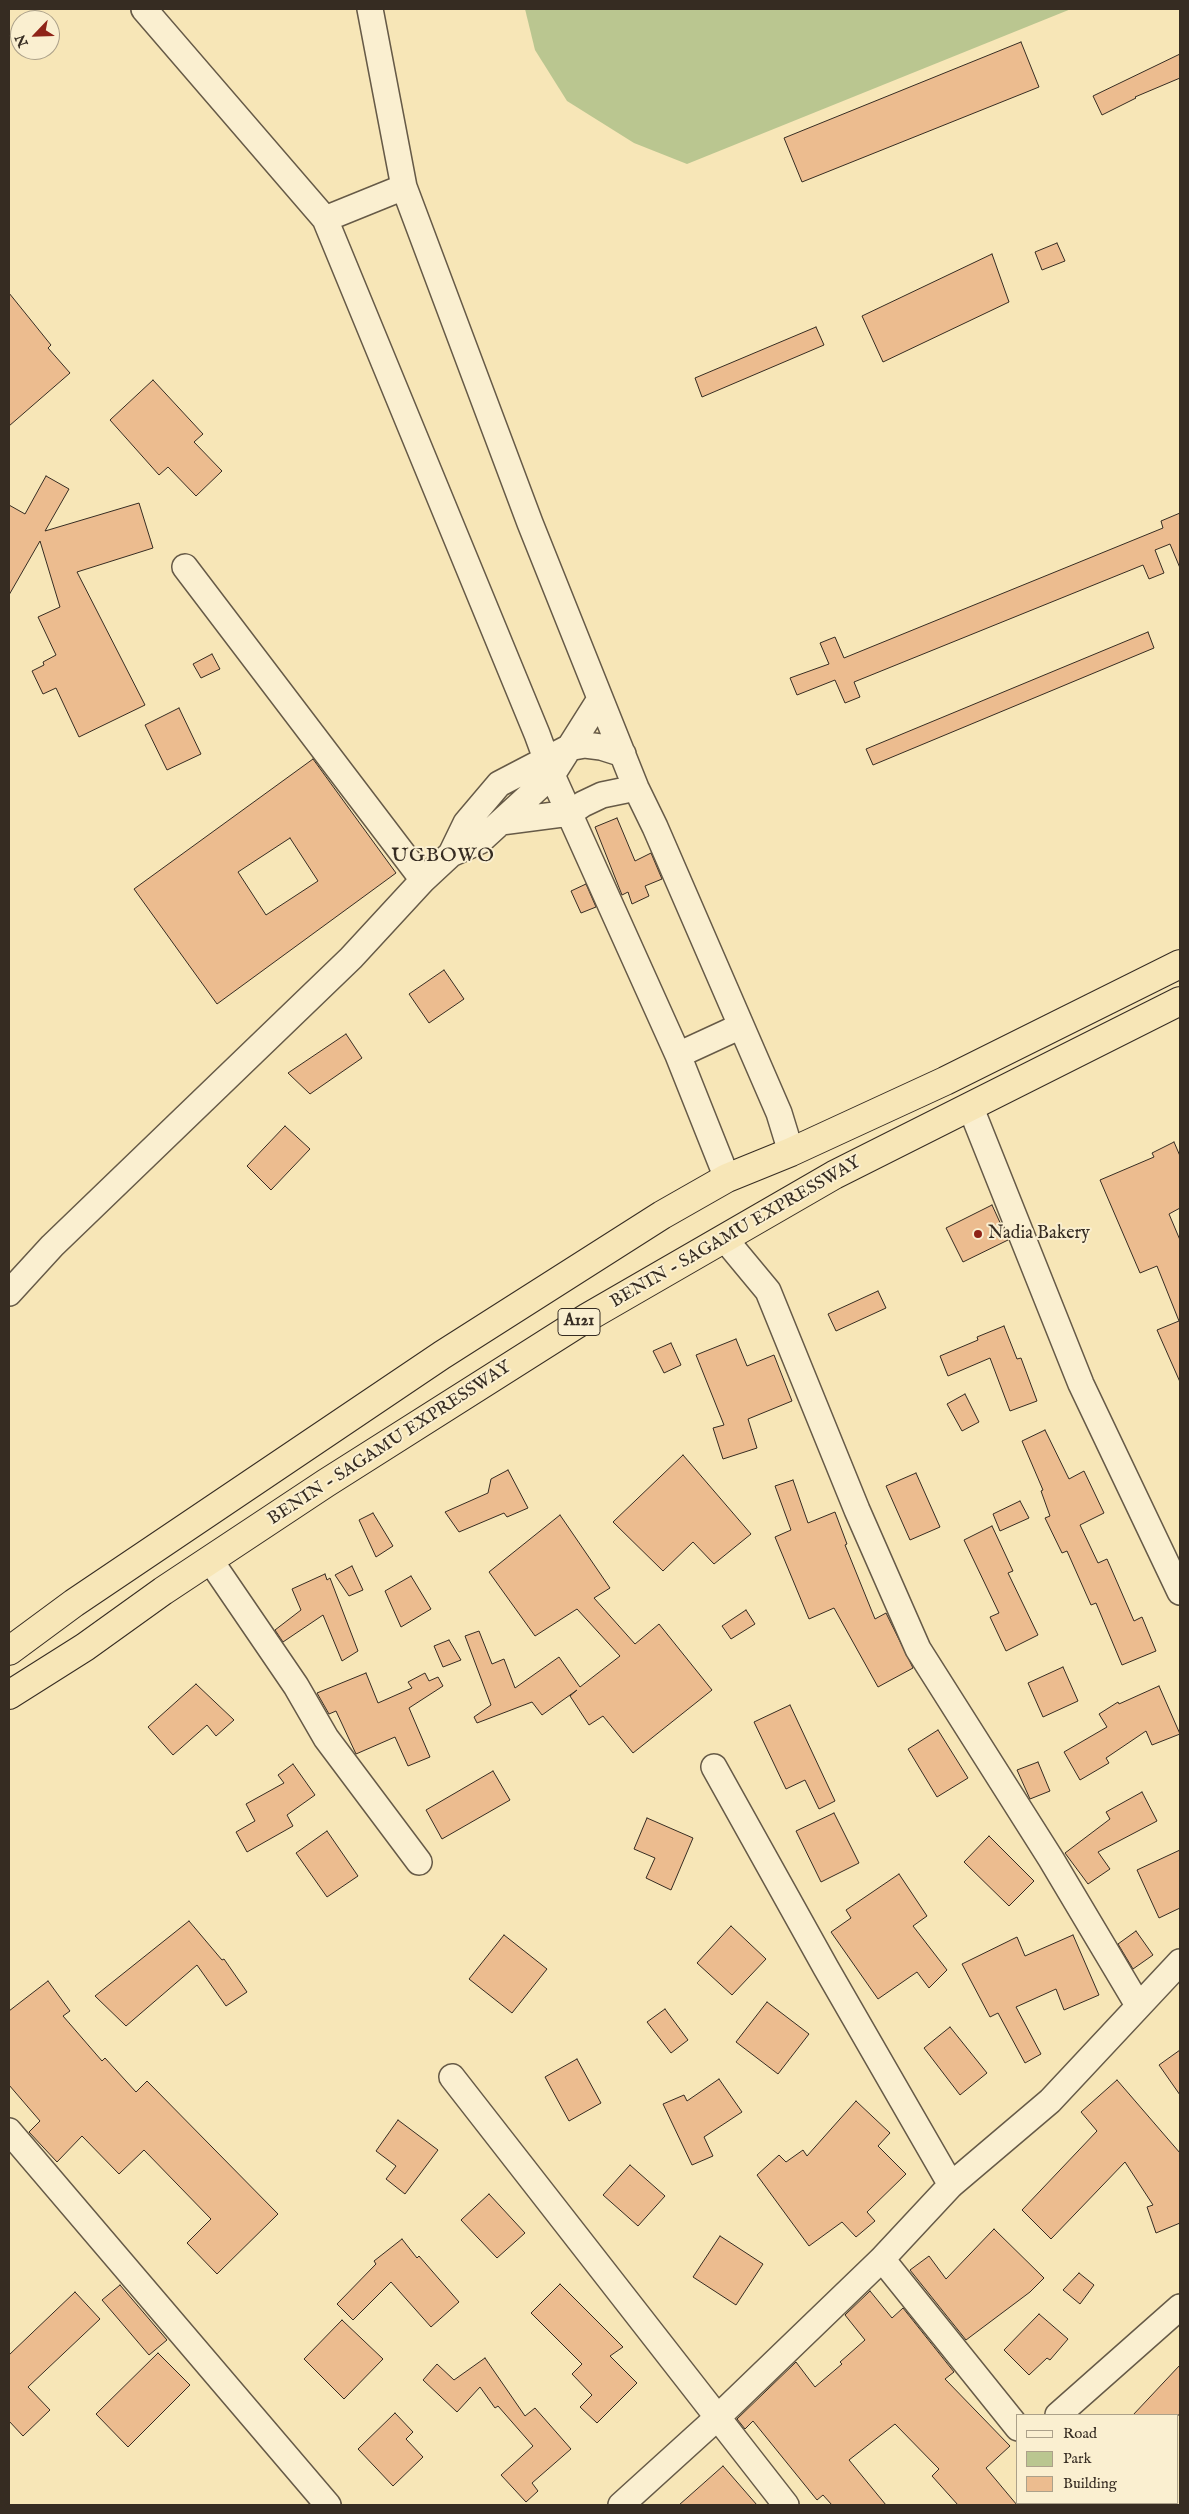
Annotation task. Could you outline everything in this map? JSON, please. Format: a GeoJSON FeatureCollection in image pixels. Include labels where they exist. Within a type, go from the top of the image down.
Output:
{"type":"FeatureCollection","features":[{"type":"Feature","properties":{"kind":"highway","name":"A121"},"geometry":{"type":"LineString","coordinates":[[9,1651],[74,1603],[442,1355],[662,1215],[727,1178],[791,1152],[945,1081],[1180,964]]}},
{"type":"Feature","properties":{"kind":"highway","name":"BENIN - SAGAMU EXPRESSWAY"},"geometry":{"type":"LineString","coordinates":[[9,1695],[85,1648],[210,1560],[588,1317],[834,1175],[1180,1001]]}},
{"type":"Feature","properties":{"kind":"street"},"geometry":{"type":"LineString","coordinates":[[144,9],[325,219],[549,767],[678,1055],[727,1178]]}},
{"type":"Feature","properties":{"kind":"street"},"geometry":{"type":"LineString","coordinates":[[370,9],[404,187],[526,514],[600,699],[636,788],[655,827],[779,1113],[791,1152]]}},
{"type":"Feature","properties":{"kind":"street"},"geometry":{"type":"LineString","coordinates":[[325,219],[404,187]]}},
{"type":"Feature","properties":{"kind":"street"},"geometry":{"type":"LineString","coordinates":[[185,567],[422,880]]}},
{"type":"Feature","properties":{"kind":"street"},"geometry":{"type":"LineString","coordinates":[[9,1293],[52,1246],[351,958],[422,880],[451,854],[480,841],[501,822],[568,748],[586,724],[600,699]]}},
{"type":"Feature","properties":{"kind":"street"},"geometry":{"type":"LineString","coordinates":[[451,854],[466,823],[537,734]]}},
{"type":"Feature","properties":{"kind":"street"},"geometry":{"type":"LineString","coordinates":[[568,748],[585,745],[601,747],[623,754]]}},
{"type":"Feature","properties":{"kind":"street"},"geometry":{"type":"LineString","coordinates":[[499,784],[549,767]]}},
{"type":"Feature","properties":{"kind":"street"},"geometry":{"type":"LineString","coordinates":[[501,822],[570,813],[602,795],[636,788]]}},
{"type":"Feature","properties":{"kind":"street"},"geometry":{"type":"LineString","coordinates":[[678,1055],[741,1026]]}},
{"type":"Feature","properties":{"kind":"street"},"geometry":{"type":"LineString","coordinates":[[970,1106],[1081,1384],[1180,1592]]}},
{"type":"Feature","properties":{"kind":"street"},"geometry":{"type":"LineString","coordinates":[[724,1238],[768,1291],[857,1510],[918,1649],[1051,1859],[1138,2005]]}},
{"type":"Feature","properties":{"kind":"street"},"geometry":{"type":"LineString","coordinates":[[210,1560],[296,1686],[326,1738],[419,1862]]}},
{"type":"Feature","properties":{"kind":"street"},"geometry":{"type":"LineString","coordinates":[[714,1767],[951,2184]]}},
{"type":"Feature","properties":{"kind":"street"},"geometry":{"type":"LineString","coordinates":[[621,2505],[718,2417],[882,2259],[951,2184],[1050,2101],[1180,1962]]}},
{"type":"Feature","properties":{"kind":"street"},"geometry":{"type":"LineString","coordinates":[[452,2077],[786,2505]]}},
{"type":"Feature","properties":{"kind":"street"},"geometry":{"type":"LineString","coordinates":[[9,2131],[328,2505]]}},
{"type":"Feature","properties":{"kind":"street"},"geometry":{"type":"LineString","coordinates":[[882,2259],[1016,2426]]}},
{"type":"Feature","properties":{"kind":"street"},"geometry":{"type":"LineString","coordinates":[[1059,2414],[1180,2307]]}},
{"type":"Feature","properties":{"kind":"green space"},"geometry":{"type":"Polygon","coordinates":[[[525,9],[1071,9],[687,164],[634,143],[567,101],[535,50],[525,9]]]}},
{"type":"Feature","properties":{"kind":"building"},"geometry":{"type":"Polygon","coordinates":[[[1021,42],[1039,87],[802,182],[784,138],[1021,42]]]}},
{"type":"Feature","properties":{"kind":"building"},"geometry":{"type":"Polygon","coordinates":[[[1180,54],[1180,78],[1135,97],[1102,115],[1093,96],[1180,54]]]}},
{"type":"Feature","properties":{"kind":"building"},"geometry":{"type":"Polygon","coordinates":[[[1057,243],[1065,261],[1042,270],[1035,252],[1057,243]]]}},
{"type":"Feature","properties":{"kind":"building"},"geometry":{"type":"Polygon","coordinates":[[[992,254],[1009,302],[883,362],[862,316],[992,254]]]}},
{"type":"Feature","properties":{"kind":"building"},"geometry":{"type":"Polygon","coordinates":[[[9,293],[51,345],[48,348],[70,373],[9,426],[9,293]]]}},
{"type":"Feature","properties":{"kind":"building"},"geometry":{"type":"Polygon","coordinates":[[[816,327],[824,345],[702,397],[695,378],[816,327]]]}},
{"type":"Feature","properties":{"kind":"building"},"geometry":{"type":"Polygon","coordinates":[[[153,380],[203,434],[194,442],[222,471],[196,496],[168,467],[159,475],[110,420],[153,380]]]}},
{"type":"Feature","properties":{"kind":"building"},"geometry":{"type":"Polygon","coordinates":[[[46,476],[69,489],[45,531],[139,503],[153,548],[77,572],[145,705],[79,737],[56,688],[43,694],[32,671],[44,665],[43,662],[56,655],[38,617],[60,607],[40,541],[9,595],[9,505],[25,514],[46,476]]]}},
{"type":"Feature","properties":{"kind":"building"},"geometry":{"type":"Polygon","coordinates":[[[1180,513],[1180,568],[1170,544],[1155,550],[1164,573],[1149,579],[1143,565],[854,682],[860,697],[845,703],[835,680],[797,695],[790,678],[829,664],[820,643],[835,637],[844,658],[1163,528],[1161,521],[1180,513]]]}},
{"type":"Feature","properties":{"kind":"building"},"geometry":{"type":"Polygon","coordinates":[[[1148,632],[1154,648],[873,765],[866,749],[1148,632]]]}},
{"type":"Feature","properties":{"kind":"building"},"geometry":{"type":"Polygon","coordinates":[[[212,654],[220,669],[201,678],[193,664],[212,654]]]}},
{"type":"Feature","properties":{"kind":"building"},"geometry":{"type":"Polygon","coordinates":[[[179,708],[201,754],[167,770],[145,725],[179,708]]]}},
{"type":"Feature","properties":{"kind":"building"},"geometry":{"type":"Polygon","coordinates":[[[313,759],[396,873],[217,1004],[134,889],[313,759]],[[290,838],[238,872],[266,915],[318,881],[290,838]]]}},
{"type":"Feature","properties":{"kind":"building"},"geometry":{"type":"Polygon","coordinates":[[[617,818],[635,861],[651,853],[662,879],[645,886],[649,896],[632,904],[628,892],[622,895],[595,827],[617,818]]]}},
{"type":"Feature","properties":{"kind":"building"},"geometry":{"type":"Polygon","coordinates":[[[586,884],[596,907],[581,913],[571,891],[586,884]]]}},
{"type":"Feature","properties":{"kind":"building"},"geometry":{"type":"Polygon","coordinates":[[[444,970],[464,999],[429,1023],[409,994],[444,970]]]}},
{"type":"Feature","properties":{"kind":"building"},"geometry":{"type":"Polygon","coordinates":[[[346,1034],[362,1058],[310,1094],[288,1073],[346,1034]]]}},
{"type":"Feature","properties":{"kind":"building"},"geometry":{"type":"Polygon","coordinates":[[[285,1126],[310,1149],[271,1190],[247,1166],[285,1126]]]}},
{"type":"Feature","properties":{"kind":"building"},"geometry":{"type":"Polygon","coordinates":[[[1174,1142],[1180,1156],[1180,1208],[1169,1214],[1180,1240],[1180,1382],[1157,1330],[1179,1321],[1157,1266],[1140,1273],[1100,1180],[1154,1157],[1152,1153],[1174,1142]]]}},
{"type":"Feature","properties":{"kind":"building","name":"Nadia Bakery"},"geometry":{"type":"Polygon","coordinates":[[[992,1205],[1008,1240],[963,1262],[946,1228],[992,1205]]]}},
{"type":"Feature","properties":{"kind":"building"},"geometry":{"type":"Polygon","coordinates":[[[878,1291],[886,1308],[836,1331],[828,1314],[878,1291]]]}},
{"type":"Feature","properties":{"kind":"building"},"geometry":{"type":"Polygon","coordinates":[[[1004,1326],[1017,1359],[1021,1358],[1037,1401],[1010,1411],[990,1358],[948,1376],[940,1356],[978,1340],[977,1337],[1004,1326]]]}},
{"type":"Feature","properties":{"kind":"building"},"geometry":{"type":"Polygon","coordinates":[[[736,1339],[747,1366],[774,1355],[792,1401],[748,1419],[757,1448],[723,1459],[713,1428],[724,1425],[696,1355],[736,1339]]]}},
{"type":"Feature","properties":{"kind":"building"},"geometry":{"type":"Polygon","coordinates":[[[671,1343],[681,1365],[664,1373],[653,1351],[671,1343]]]}},
{"type":"Feature","properties":{"kind":"building"},"geometry":{"type":"Polygon","coordinates":[[[965,1394],[979,1422],[962,1431],[947,1404],[965,1394]]]}},
{"type":"Feature","properties":{"kind":"building"},"geometry":{"type":"Polygon","coordinates":[[[1045,1430],[1069,1479],[1084,1471],[1104,1513],[1080,1525],[1098,1563],[1107,1559],[1134,1621],[1142,1617],[1156,1651],[1122,1665],[1096,1603],[1091,1605],[1067,1551],[1062,1553],[1045,1518],[1050,1516],[1041,1491],[1043,1490],[1022,1441],[1045,1430]]]}},
{"type":"Feature","properties":{"kind":"building"},"geometry":{"type":"Polygon","coordinates":[[[683,1455],[751,1534],[714,1564],[693,1542],[663,1571],[613,1522],[683,1455]]]}},
{"type":"Feature","properties":{"kind":"building"},"geometry":{"type":"Polygon","coordinates":[[[508,1470],[528,1508],[507,1517],[504,1513],[459,1532],[445,1512],[488,1493],[491,1479],[508,1470]]]}},
{"type":"Feature","properties":{"kind":"building"},"geometry":{"type":"Polygon","coordinates":[[[916,1473],[940,1527],[910,1540],[886,1486],[916,1473]]]}},
{"type":"Feature","properties":{"kind":"building"},"geometry":{"type":"Polygon","coordinates":[[[793,1480],[808,1523],[835,1512],[847,1544],[845,1545],[875,1619],[886,1613],[913,1668],[878,1687],[834,1608],[809,1619],[775,1537],[791,1530],[775,1486],[793,1480]]]}},
{"type":"Feature","properties":{"kind":"building"},"geometry":{"type":"Polygon","coordinates":[[[1020,1501],[1029,1518],[1000,1531],[993,1514],[1020,1501]]]}},
{"type":"Feature","properties":{"kind":"building"},"geometry":{"type":"Polygon","coordinates":[[[373,1513],[393,1546],[376,1557],[359,1520],[373,1513]]]}},
{"type":"Feature","properties":{"kind":"building"},"geometry":{"type":"Polygon","coordinates":[[[560,1515],[610,1588],[594,1598],[635,1644],[659,1624],[712,1690],[633,1753],[603,1716],[589,1725],[570,1696],[577,1690],[542,1715],[532,1702],[477,1723],[474,1717],[491,1705],[465,1636],[479,1631],[492,1664],[504,1659],[515,1688],[559,1657],[580,1687],[620,1656],[577,1609],[535,1636],[489,1572],[560,1515]]]}},
{"type":"Feature","properties":{"kind":"building"},"geometry":{"type":"Polygon","coordinates":[[[992,1526],[1013,1571],[1008,1573],[1038,1635],[1006,1651],[990,1617],[999,1613],[964,1540],[992,1526]]]}},
{"type":"Feature","properties":{"kind":"building"},"geometry":{"type":"Polygon","coordinates":[[[352,1566],[363,1590],[349,1596],[335,1575],[352,1566]]]}},
{"type":"Feature","properties":{"kind":"building"},"geometry":{"type":"Polygon","coordinates":[[[325,1574],[327,1580],[330,1578],[358,1651],[342,1661],[323,1615],[283,1642],[275,1630],[301,1610],[292,1589],[325,1574]]]}},
{"type":"Feature","properties":{"kind":"building"},"geometry":{"type":"Polygon","coordinates":[[[411,1576],[431,1609],[401,1627],[385,1591],[411,1576]]]}},
{"type":"Feature","properties":{"kind":"building"},"geometry":{"type":"Polygon","coordinates":[[[746,1610],[755,1624],[731,1639],[722,1626],[746,1610]]]}},
{"type":"Feature","properties":{"kind":"building"},"geometry":{"type":"Polygon","coordinates":[[[449,1640],[461,1660],[443,1667],[434,1646],[449,1640]]]}},
{"type":"Feature","properties":{"kind":"building"},"geometry":{"type":"Polygon","coordinates":[[[1063,1667],[1078,1701],[1043,1717],[1028,1683],[1063,1667]]]}},
{"type":"Feature","properties":{"kind":"building"},"geometry":{"type":"Polygon","coordinates":[[[366,1673],[378,1703],[412,1688],[408,1682],[425,1673],[429,1681],[438,1677],[443,1686],[409,1708],[430,1757],[408,1766],[395,1737],[356,1754],[336,1711],[329,1714],[317,1693],[366,1673]]]}},
{"type":"Feature","properties":{"kind":"building"},"geometry":{"type":"Polygon","coordinates":[[[196,1684],[234,1720],[216,1736],[207,1725],[173,1755],[148,1727],[196,1684]]]}},
{"type":"Feature","properties":{"kind":"building"},"geometry":{"type":"Polygon","coordinates":[[[1159,1686],[1180,1734],[1152,1745],[1146,1731],[1106,1758],[1109,1763],[1080,1780],[1064,1752],[1107,1727],[1099,1714],[1118,1702],[1119,1704],[1159,1686]]]}},
{"type":"Feature","properties":{"kind":"building"},"geometry":{"type":"Polygon","coordinates":[[[790,1705],[835,1801],[819,1809],[805,1780],[786,1789],[754,1722],[790,1705]]]}},
{"type":"Feature","properties":{"kind":"building"},"geometry":{"type":"Polygon","coordinates":[[[938,1730],[968,1778],[937,1797],[908,1749],[938,1730]]]}},
{"type":"Feature","properties":{"kind":"building"},"geometry":{"type":"Polygon","coordinates":[[[1038,1762],[1050,1791],[1030,1799],[1017,1770],[1038,1762]]]}},
{"type":"Feature","properties":{"kind":"building"},"geometry":{"type":"Polygon","coordinates":[[[293,1764],[315,1795],[287,1815],[293,1826],[247,1852],[236,1832],[255,1821],[246,1804],[284,1783],[278,1775],[293,1764]]]}},
{"type":"Feature","properties":{"kind":"building"},"geometry":{"type":"Polygon","coordinates":[[[493,1771],[510,1800],[442,1839],[426,1810],[493,1771]]]}},
{"type":"Feature","properties":{"kind":"building"},"geometry":{"type":"Polygon","coordinates":[[[1142,1792],[1157,1821],[1098,1852],[1110,1869],[1088,1884],[1065,1853],[1110,1819],[1106,1812],[1142,1792]]]}},
{"type":"Feature","properties":{"kind":"building"},"geometry":{"type":"Polygon","coordinates":[[[834,1813],[859,1863],[821,1882],[796,1831],[834,1813]]]}},
{"type":"Feature","properties":{"kind":"building"},"geometry":{"type":"Polygon","coordinates":[[[647,1818],[693,1838],[671,1890],[646,1878],[655,1858],[634,1849],[647,1818]]]}},
{"type":"Feature","properties":{"kind":"building"},"geometry":{"type":"Polygon","coordinates":[[[327,1831],[358,1876],[327,1897],[296,1853],[327,1831]]]}},
{"type":"Feature","properties":{"kind":"building"},"geometry":{"type":"Polygon","coordinates":[[[989,1836],[1034,1881],[1009,1906],[964,1862],[989,1836]]]}},
{"type":"Feature","properties":{"kind":"building"},"geometry":{"type":"Polygon","coordinates":[[[1180,1850],[1180,1908],[1159,1918],[1137,1870],[1180,1850]]]}},
{"type":"Feature","properties":{"kind":"building"},"geometry":{"type":"Polygon","coordinates":[[[899,1874],[927,1916],[913,1926],[947,1970],[929,1988],[917,1972],[878,1999],[831,1932],[851,1918],[846,1910],[899,1874]]]}},
{"type":"Feature","properties":{"kind":"building"},"geometry":{"type":"Polygon","coordinates":[[[189,1921],[222,1960],[224,1959],[247,1992],[226,2006],[197,1965],[126,2026],[95,1996],[189,1921]]]}},
{"type":"Feature","properties":{"kind":"building"},"geometry":{"type":"Polygon","coordinates":[[[731,1926],[766,1959],[732,1995],[697,1963],[731,1926]]]}},
{"type":"Feature","properties":{"kind":"building"},"geometry":{"type":"Polygon","coordinates":[[[1136,1931],[1153,1955],[1133,1969],[1118,1944],[1136,1931]]]}},
{"type":"Feature","properties":{"kind":"building"},"geometry":{"type":"Polygon","coordinates":[[[504,1935],[547,1969],[512,2013],[469,1979],[504,1935]]]}},
{"type":"Feature","properties":{"kind":"building"},"geometry":{"type":"Polygon","coordinates":[[[1073,1935],[1099,1995],[1064,2010],[1056,1989],[1016,2007],[1041,2054],[1025,2063],[998,2013],[990,2017],[962,1964],[1017,1937],[1025,1956],[1073,1935]]]}},
{"type":"Feature","properties":{"kind":"building"},"geometry":{"type":"Polygon","coordinates":[[[48,1981],[70,2011],[63,2016],[102,2061],[105,2058],[136,2092],[147,2081],[278,2214],[217,2274],[187,2243],[211,2219],[144,2150],[119,2174],[82,2136],[57,2162],[29,2132],[40,2121],[9,2085],[9,2011],[48,1981]]]}},
{"type":"Feature","properties":{"kind":"building"},"geometry":{"type":"Polygon","coordinates":[[[767,2002],[809,2034],[778,2074],[736,2042],[767,2002]]]}},
{"type":"Feature","properties":{"kind":"building"},"geometry":{"type":"Polygon","coordinates":[[[665,2009],[688,2040],[671,2053],[647,2022],[665,2009]]]}},
{"type":"Feature","properties":{"kind":"building"},"geometry":{"type":"Polygon","coordinates":[[[950,2027],[987,2073],[960,2095],[924,2048],[950,2027]]]}},
{"type":"Feature","properties":{"kind":"building"},"geometry":{"type":"Polygon","coordinates":[[[1180,2050],[1180,2095],[1159,2065],[1180,2050]]]}},
{"type":"Feature","properties":{"kind":"building"},"geometry":{"type":"Polygon","coordinates":[[[577,2059],[601,2103],[569,2121],[545,2077],[577,2059]]]}},
{"type":"Feature","properties":{"kind":"building"},"geometry":{"type":"Polygon","coordinates":[[[719,2079],[742,2112],[704,2137],[713,2156],[692,2165],[663,2104],[684,2095],[687,2101],[719,2079]]]}},
{"type":"Feature","properties":{"kind":"building"},"geometry":{"type":"Polygon","coordinates":[[[1117,2080],[1180,2153],[1180,2223],[1156,2233],[1147,2207],[1153,2205],[1125,2162],[1051,2239],[1022,2210],[1097,2131],[1081,2112],[1117,2080]]]}},
{"type":"Feature","properties":{"kind":"building"},"geometry":{"type":"Polygon","coordinates":[[[856,2101],[890,2133],[878,2146],[906,2174],[867,2212],[875,2221],[856,2237],[842,2222],[809,2246],[757,2175],[779,2155],[786,2162],[803,2150],[807,2156],[856,2101]]]}},
{"type":"Feature","properties":{"kind":"building"},"geometry":{"type":"Polygon","coordinates":[[[398,2120],[438,2150],[405,2194],[386,2179],[396,2166],[376,2151],[398,2120]]]}},
{"type":"Feature","properties":{"kind":"building"},"geometry":{"type":"Polygon","coordinates":[[[630,2165],[665,2196],[638,2226],[603,2195],[630,2165]]]}},
{"type":"Feature","properties":{"kind":"building"},"geometry":{"type":"Polygon","coordinates":[[[489,2194],[525,2233],[497,2258],[461,2220],[489,2194]]]}},
{"type":"Feature","properties":{"kind":"building"},"geometry":{"type":"Polygon","coordinates":[[[994,2229],[1044,2278],[1030,2292],[966,2340],[910,2270],[929,2256],[946,2279],[994,2229]]]}},
{"type":"Feature","properties":{"kind":"building"},"geometry":{"type":"Polygon","coordinates":[[[720,2236],[763,2264],[736,2305],[693,2277],[720,2236]]]}},
{"type":"Feature","properties":{"kind":"building"},"geometry":{"type":"Polygon","coordinates":[[[402,2239],[417,2258],[419,2256],[459,2302],[431,2327],[391,2282],[353,2320],[337,2304],[376,2264],[374,2261],[402,2239]]]}},
{"type":"Feature","properties":{"kind":"building"},"geometry":{"type":"Polygon","coordinates":[[[1079,2273],[1094,2285],[1080,2304],[1063,2290],[1079,2273]]]}},
{"type":"Feature","properties":{"kind":"building"},"geometry":{"type":"Polygon","coordinates":[[[560,2284],[623,2347],[610,2356],[637,2383],[597,2423],[580,2407],[592,2395],[572,2374],[582,2364],[531,2313],[560,2284]]]}},
{"type":"Feature","properties":{"kind":"building"},"geometry":{"type":"Polygon","coordinates":[[[120,2285],[167,2340],[149,2355],[102,2300],[120,2285]]]}},
{"type":"Feature","properties":{"kind":"building"},"geometry":{"type":"Polygon","coordinates":[[[870,2291],[892,2318],[903,2308],[954,2372],[945,2379],[1010,2446],[986,2468],[1017,2505],[958,2505],[932,2476],[939,2469],[895,2424],[849,2460],[886,2505],[832,2505],[823,2495],[817,2500],[753,2421],[745,2429],[737,2419],[796,2362],[815,2387],[842,2364],[840,2362],[865,2340],[845,2315],[870,2291]]]}},
{"type":"Feature","properties":{"kind":"building"},"geometry":{"type":"Polygon","coordinates":[[[75,2292],[100,2319],[28,2387],[50,2410],[23,2436],[9,2421],[9,2355],[75,2292]]]}},
{"type":"Feature","properties":{"kind":"building"},"geometry":{"type":"Polygon","coordinates":[[[1039,2314],[1068,2339],[1050,2360],[1047,2358],[1029,2375],[1004,2350],[1039,2314]]]}},
{"type":"Feature","properties":{"kind":"building"},"geometry":{"type":"Polygon","coordinates":[[[342,2320],[383,2359],[344,2399],[304,2359],[342,2320]]]}},
{"type":"Feature","properties":{"kind":"building"},"geometry":{"type":"Polygon","coordinates":[[[158,2353],[190,2385],[128,2447],[96,2414],[158,2353]]]}},
{"type":"Feature","properties":{"kind":"building"},"geometry":{"type":"Polygon","coordinates":[[[485,2358],[525,2416],[535,2408],[571,2449],[532,2483],[538,2491],[526,2502],[501,2475],[533,2446],[498,2406],[495,2408],[480,2387],[457,2412],[423,2380],[437,2364],[454,2380],[485,2358]]]}},
{"type":"Feature","properties":{"kind":"building"},"geometry":{"type":"Polygon","coordinates":[[[1180,2365],[1180,2415],[1134,2414],[1180,2365]]]}},
{"type":"Feature","properties":{"kind":"building"},"geometry":{"type":"Polygon","coordinates":[[[395,2413],[413,2432],[406,2439],[423,2457],[393,2486],[358,2449],[395,2413]]]}},
{"type":"Feature","properties":{"kind":"building"},"geometry":{"type":"Polygon","coordinates":[[[723,2466],[757,2505],[679,2505],[723,2466]]]}},
{"type":"Feature","properties":{"kind":"place","name":"Nadia Bakery"},"geometry":{"type":"Point","coordinates":[978,1234]}},
{"type":"Feature","properties":{"kind":"district","name":"UGBOWO"},"geometry":{"type":"Point","coordinates":[443,857]}}]}
